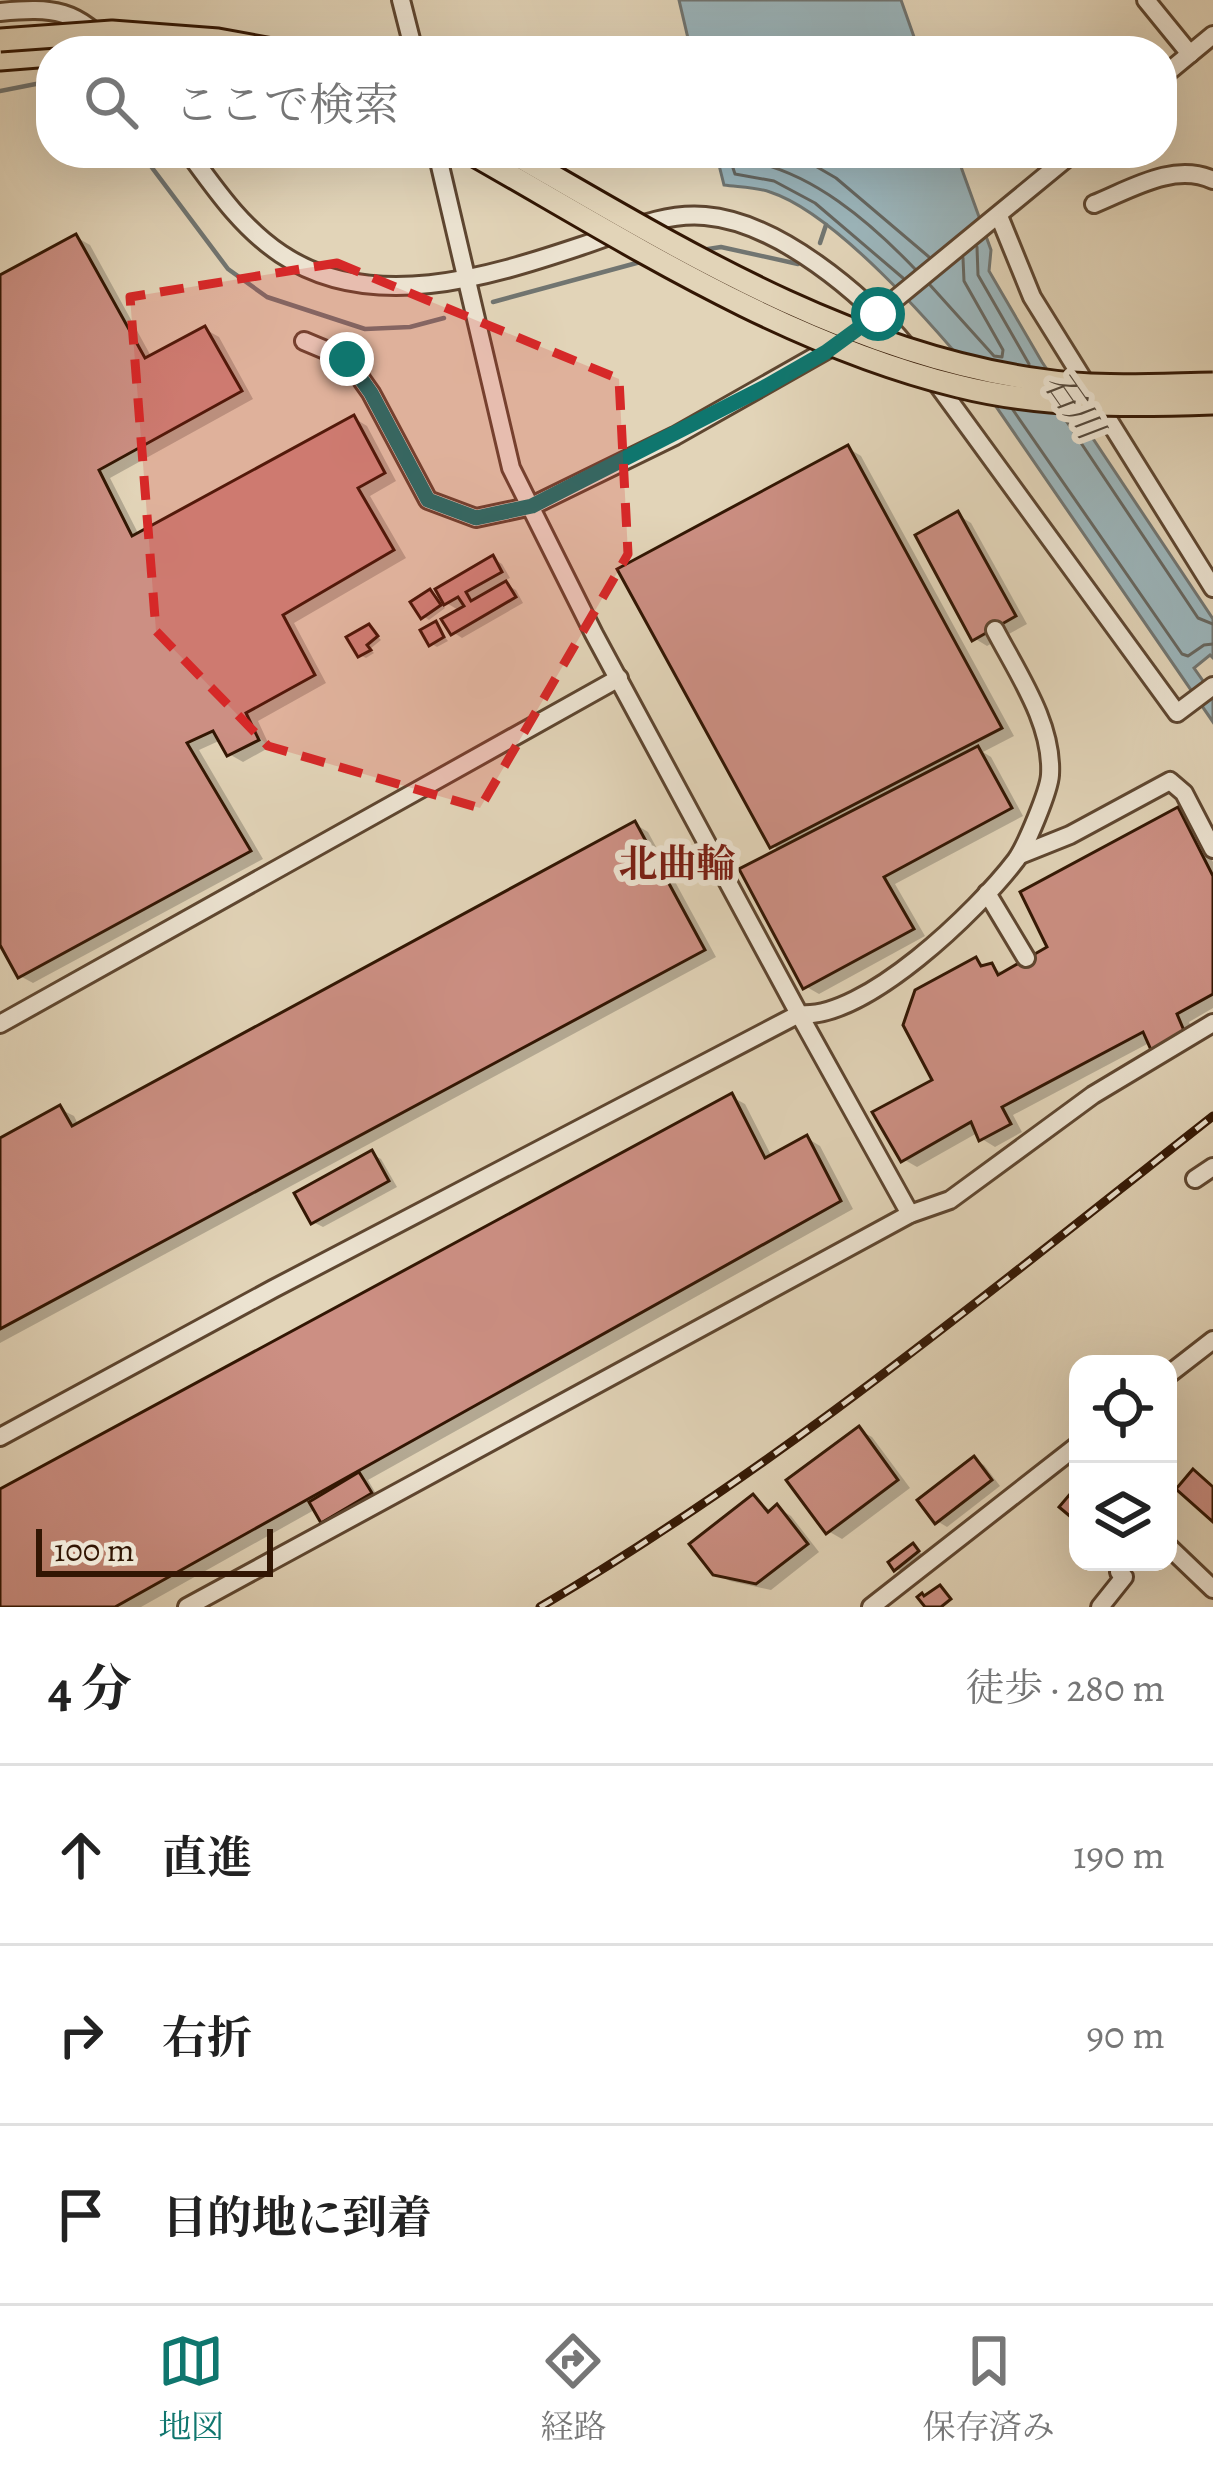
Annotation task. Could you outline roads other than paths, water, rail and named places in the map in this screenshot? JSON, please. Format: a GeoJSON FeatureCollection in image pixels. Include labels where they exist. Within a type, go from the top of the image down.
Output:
{"type":"FeatureCollection","features":[{"type":"Feature","properties":{"kind":"main road"},"geometry":{"type":"LineString","coordinates":[[56,36],[112,32],[165,36]]}},
{"type":"Feature","properties":{"kind":"main road"},"geometry":{"type":"LineString","coordinates":[[0,40],[36,37]]}},
{"type":"Feature","properties":{"kind":"main road"},"geometry":{"type":"LineString","coordinates":[[0,58],[36,56]]}},
{"type":"Feature","properties":{"kind":"main road"},"geometry":{"type":"LineString","coordinates":[[498,168],[767,316],[857,354],[958,387],[1041,400],[1105,407],[1213,403]]}},
{"type":"Feature","properties":{"kind":"main road"},"geometry":{"type":"LineString","coordinates":[[539,168],[680,249],[818,318],[952,362],[1041,381],[1213,384]]}},
{"type":"Feature","properties":{"kind":"street"},"geometry":{"type":"LineString","coordinates":[[401,0],[410,36]]}},
{"type":"Feature","properties":{"kind":"street"},"geometry":{"type":"LineString","coordinates":[[1146,0],[1175,36]]}},
{"type":"Feature","properties":{"kind":"street"},"geometry":{"type":"LineString","coordinates":[[0,12],[70,14],[101,36]]}},
{"type":"Feature","properties":{"kind":"street"},"geometry":{"type":"LineString","coordinates":[[1177,65],[1213,35]]}},
{"type":"Feature","properties":{"kind":"street"},"geometry":{"type":"LineString","coordinates":[[1177,38],[1190,54]]}},
{"type":"Feature","properties":{"kind":"street"},"geometry":{"type":"LineString","coordinates":[[201,168],[249,227],[282,254],[318,273],[379,286],[517,268],[654,220],[703,215],[728,220],[794,250],[880,312],[942,388],[1177,713],[1213,686]]}},
{"type":"Feature","properties":{"kind":"street"},"geometry":{"type":"LineString","coordinates":[[440,168],[511,468],[548,546],[910,1214]]}},
{"type":"Feature","properties":{"kind":"street"},"geometry":{"type":"LineString","coordinates":[[304,341],[347,359],[371,393],[428,500],[476,518],[532,506],[826,352],[1055,168]]}},
{"type":"Feature","properties":{"kind":"street"},"geometry":{"type":"LineString","coordinates":[[1094,204],[1167,175],[1187,172],[1213,179]]}},
{"type":"Feature","properties":{"kind":"street"},"geometry":{"type":"LineString","coordinates":[[998,217],[1032,298],[1213,589]]}},
{"type":"Feature","properties":{"kind":"street"},"geometry":{"type":"LineString","coordinates":[[0,1437],[799,1015],[818,1016],[899,974],[963,921],[1020,855],[1050,776],[1039,714],[995,631]]}},
{"type":"Feature","properties":{"kind":"street"},"geometry":{"type":"LineString","coordinates":[[0,1024],[619,678]]}},
{"type":"Feature","properties":{"kind":"street"},"geometry":{"type":"LineString","coordinates":[[1020,855],[1070,835],[1170,781],[1184,793],[1213,849]]}},
{"type":"Feature","properties":{"kind":"street"},"geometry":{"type":"LineString","coordinates":[[987,893],[1026,958]]}},
{"type":"Feature","properties":{"kind":"street"},"geometry":{"type":"LineString","coordinates":[[187,1607],[910,1214],[950,1200],[1093,1094],[1213,1023]]}},
{"type":"Feature","properties":{"kind":"street"},"geometry":{"type":"LineString","coordinates":[[1195,1179],[1213,1167]]}},
{"type":"Feature","properties":{"kind":"street"},"geometry":{"type":"LineString","coordinates":[[1177,1368],[1213,1340]]}},
{"type":"Feature","properties":{"kind":"street"},"geometry":{"type":"LineString","coordinates":[[871,1607],[1069,1452]]}},
{"type":"Feature","properties":{"kind":"street"},"geometry":{"type":"LineString","coordinates":[[1177,1555],[1213,1589]]}},
{"type":"Feature","properties":{"kind":"street"},"geometry":{"type":"LineString","coordinates":[[1100,1607],[1124,1576],[1119,1571]]}},
{"type":"Feature","properties":{"kind":"water"},"geometry":{"type":"Polygon","coordinates":[[[679,0],[901,0],[914,36],[687,36],[679,0]]]}},
{"type":"Feature","properties":{"kind":"water"},"geometry":{"type":"Polygon","coordinates":[[[720,168],[961,168],[991,250],[989,271],[1042,362],[1213,619],[1213,658],[1210,655],[1194,668],[1213,695],[1213,722],[975,376],[908,300],[852,245],[796,204],[770,192],[724,185],[720,168]]]}},
{"type":"Feature","properties":{"kind":"waterway"},"geometry":{"type":"LineString","coordinates":[[0,91],[36,84]]}},
{"type":"Feature","properties":{"kind":"waterway"},"geometry":{"type":"LineString","coordinates":[[152,168],[228,269],[267,297],[365,329],[410,327],[444,318]]}},
{"type":"Feature","properties":{"kind":"waterway"},"geometry":{"type":"LineString","coordinates":[[820,243],[826,225]]}},
{"type":"Feature","properties":{"kind":"waterway"},"geometry":{"type":"LineString","coordinates":[[702,250],[721,247],[798,264]]}},
{"type":"Feature","properties":{"kind":"waterway"},"geometry":{"type":"LineString","coordinates":[[493,302],[644,261]]}},
{"type":"Feature","properties":{"kind":"railway"},"geometry":{"type":"LineString","coordinates":[[540,1607],[801,1435],[1213,1116]]}},
{"type":"Feature","properties":{"kind":"district","name":"北曲輪"},"geometry":{"type":"Point","coordinates":[677,863]}},
{"type":"Feature","properties":{"kind":"water label","name":"石川"},"geometry":{"type":"Point","coordinates":[1074,405]}}]}
